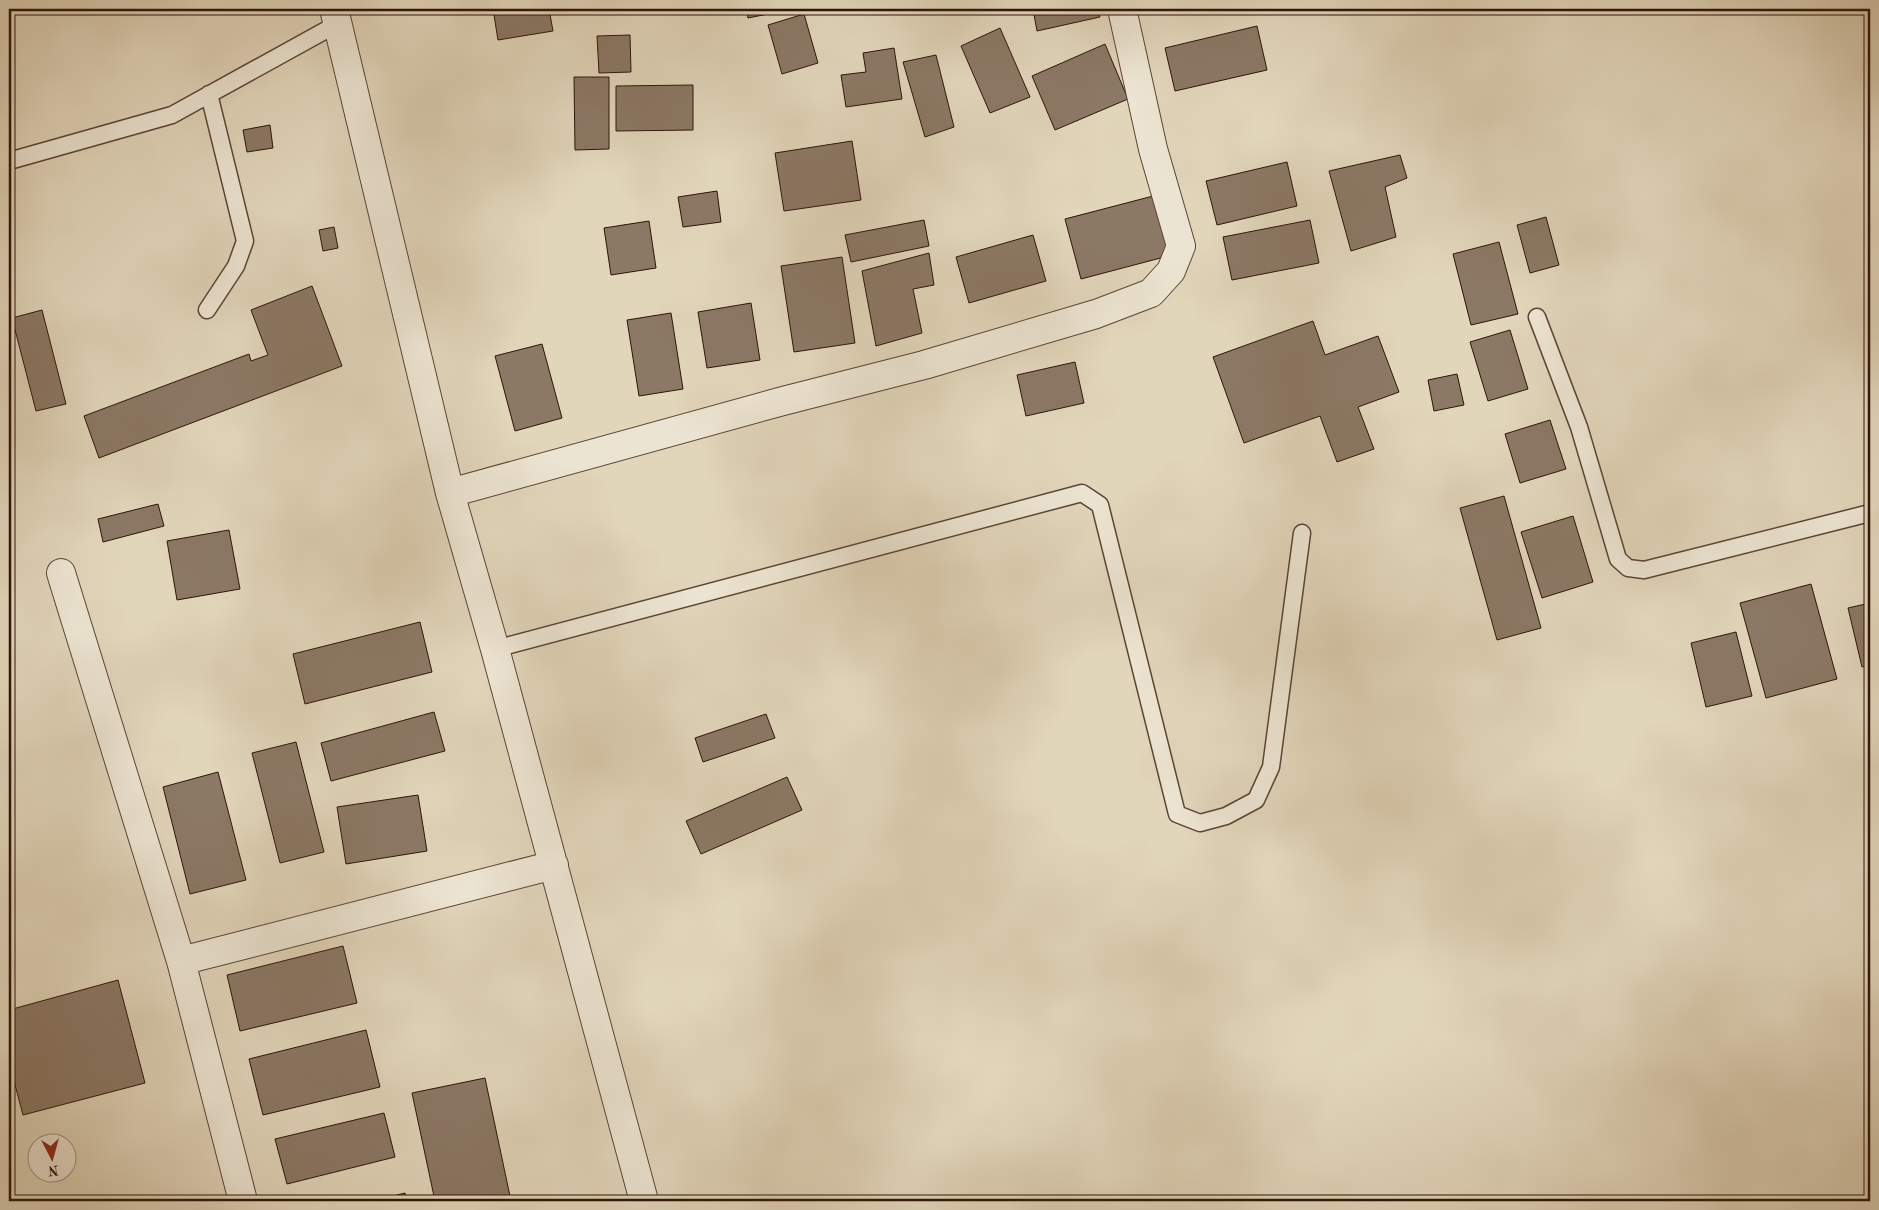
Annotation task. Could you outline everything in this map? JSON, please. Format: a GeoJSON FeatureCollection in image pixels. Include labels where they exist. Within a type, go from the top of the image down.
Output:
{"type":"FeatureCollection","features":[{"type":"Feature","properties":{"kind":"street"},"geometry":{"type":"LineString","coordinates":[[450,493],[783,401],[924,365],[1096,314],[1151,293],[1171,271],[1181,246],[1153,149],[1122,9]]}},
{"type":"Feature","properties":{"kind":"street"},"geometry":{"type":"LineString","coordinates":[[336,16],[450,493],[495,649],[644,1201]]}},
{"type":"Feature","properties":{"kind":"street"},"geometry":{"type":"LineString","coordinates":[[61,573],[181,961],[242,1201]]}},
{"type":"Feature","properties":{"kind":"street"},"geometry":{"type":"LineString","coordinates":[[181,961],[554,865]]}},
{"type":"Feature","properties":{"kind":"lane"},"geometry":{"type":"LineString","coordinates":[[9,161],[172,115],[336,16]]}},
{"type":"Feature","properties":{"kind":"lane"},"geometry":{"type":"LineString","coordinates":[[207,310],[236,266],[245,241],[209,94]]}},
{"type":"Feature","properties":{"kind":"lane"},"geometry":{"type":"LineString","coordinates":[[1537,317],[1579,427],[1618,559],[1628,568],[1644,570],[1870,513]]}},
{"type":"Feature","properties":{"kind":"lane"},"geometry":{"type":"LineString","coordinates":[[495,649],[1082,493],[1100,505],[1177,814],[1200,823],[1226,816],[1256,800],[1271,767],[1302,533]]}},
{"type":"Feature","properties":{"kind":"building"},"geometry":{"type":"Polygon","coordinates":[[[493,9],[549,9],[553,31],[498,40],[493,9]]]}},
{"type":"Feature","properties":{"kind":"building"},"geometry":{"type":"Polygon","coordinates":[[[746,9],[793,9],[748,18],[746,9]]]}},
{"type":"Feature","properties":{"kind":"building"},"geometry":{"type":"Polygon","coordinates":[[[1033,9],[1098,9],[1100,17],[1037,31],[1033,9]]]}},
{"type":"Feature","properties":{"kind":"building"},"geometry":{"type":"Polygon","coordinates":[[[804,14],[818,63],[782,74],[768,25],[804,14]]]}},
{"type":"Feature","properties":{"kind":"building"},"geometry":{"type":"Polygon","coordinates":[[[1257,26],[1267,70],[1175,91],[1165,48],[1257,26]]]}},
{"type":"Feature","properties":{"kind":"building"},"geometry":{"type":"Polygon","coordinates":[[[1000,28],[1030,97],[990,113],[961,46],[1000,28]]]}},
{"type":"Feature","properties":{"kind":"building"},"geometry":{"type":"Polygon","coordinates":[[[630,35],[631,72],[599,73],[597,36],[630,35]]]}},
{"type":"Feature","properties":{"kind":"building"},"geometry":{"type":"Polygon","coordinates":[[[1105,44],[1128,99],[1055,130],[1032,76],[1105,44]]]}},
{"type":"Feature","properties":{"kind":"building"},"geometry":{"type":"Polygon","coordinates":[[[894,48],[902,99],[846,107],[841,75],[866,72],[863,53],[894,48]]]}},
{"type":"Feature","properties":{"kind":"building"},"geometry":{"type":"Polygon","coordinates":[[[936,55],[954,127],[925,137],[903,62],[936,55]]]}},
{"type":"Feature","properties":{"kind":"building"},"geometry":{"type":"Polygon","coordinates":[[[574,77],[609,77],[609,149],[575,150],[574,77]]]}},
{"type":"Feature","properties":{"kind":"building"},"geometry":{"type":"Polygon","coordinates":[[[693,85],[693,130],[616,131],[616,86],[693,85]]]}},
{"type":"Feature","properties":{"kind":"building"},"geometry":{"type":"Polygon","coordinates":[[[270,125],[273,148],[247,152],[243,130],[270,125]]]}},
{"type":"Feature","properties":{"kind":"building"},"geometry":{"type":"Polygon","coordinates":[[[852,141],[861,200],[784,211],[775,153],[852,141]]]}},
{"type":"Feature","properties":{"kind":"building"},"geometry":{"type":"Polygon","coordinates":[[[1400,155],[1407,178],[1385,187],[1396,237],[1351,251],[1329,171],[1400,155]]]}},
{"type":"Feature","properties":{"kind":"building"},"geometry":{"type":"Polygon","coordinates":[[[1287,162],[1297,206],[1217,225],[1206,181],[1287,162]]]}},
{"type":"Feature","properties":{"kind":"building"},"geometry":{"type":"Polygon","coordinates":[[[717,191],[721,222],[683,227],[678,197],[717,191]]]}},
{"type":"Feature","properties":{"kind":"building"},"geometry":{"type":"Polygon","coordinates":[[[1157,195],[1172,255],[1081,279],[1065,219],[1157,195]]]}},
{"type":"Feature","properties":{"kind":"building"},"geometry":{"type":"Polygon","coordinates":[[[1546,217],[1559,265],[1530,273],[1517,225],[1546,217]]]}},
{"type":"Feature","properties":{"kind":"building"},"geometry":{"type":"Polygon","coordinates":[[[924,220],[929,246],[851,262],[845,235],[924,220]]]}},
{"type":"Feature","properties":{"kind":"building"},"geometry":{"type":"Polygon","coordinates":[[[1310,220],[1319,263],[1232,280],[1223,237],[1310,220]]]}},
{"type":"Feature","properties":{"kind":"building"},"geometry":{"type":"Polygon","coordinates":[[[649,221],[656,268],[611,275],[604,228],[649,221]]]}},
{"type":"Feature","properties":{"kind":"building"},"geometry":{"type":"Polygon","coordinates":[[[334,227],[338,248],[323,251],[319,230],[334,227]]]}},
{"type":"Feature","properties":{"kind":"building"},"geometry":{"type":"Polygon","coordinates":[[[1033,235],[1046,281],[969,303],[956,257],[1033,235]]]}},
{"type":"Feature","properties":{"kind":"building"},"geometry":{"type":"Polygon","coordinates":[[[1499,242],[1518,314],[1471,325],[1453,254],[1499,242]]]}},
{"type":"Feature","properties":{"kind":"building"},"geometry":{"type":"Polygon","coordinates":[[[929,253],[934,285],[913,289],[922,333],[876,346],[862,271],[929,253]]]}},
{"type":"Feature","properties":{"kind":"building"},"geometry":{"type":"Polygon","coordinates":[[[842,257],[855,343],[794,352],[781,266],[842,257]]]}},
{"type":"Feature","properties":{"kind":"building"},"geometry":{"type":"Polygon","coordinates":[[[312,286],[342,366],[99,458],[84,416],[249,354],[251,361],[268,355],[251,310],[312,286]]]}},
{"type":"Feature","properties":{"kind":"building"},"geometry":{"type":"Polygon","coordinates":[[[751,303],[760,360],[707,368],[698,312],[751,303]]]}},
{"type":"Feature","properties":{"kind":"building"},"geometry":{"type":"Polygon","coordinates":[[[42,310],[66,404],[36,411],[12,318],[42,310]]]}},
{"type":"Feature","properties":{"kind":"building"},"geometry":{"type":"Polygon","coordinates":[[[671,313],[683,389],[639,396],[627,320],[671,313]]]}},
{"type":"Feature","properties":{"kind":"building"},"geometry":{"type":"Polygon","coordinates":[[[1313,321],[1325,355],[1378,336],[1399,392],[1358,407],[1374,449],[1337,462],[1320,416],[1244,443],[1213,357],[1313,321]]]}},
{"type":"Feature","properties":{"kind":"building"},"geometry":{"type":"Polygon","coordinates":[[[1510,330],[1528,389],[1488,401],[1470,342],[1510,330]]]}},
{"type":"Feature","properties":{"kind":"building"},"geometry":{"type":"Polygon","coordinates":[[[542,344],[562,418],[515,431],[495,356],[542,344]]]}},
{"type":"Feature","properties":{"kind":"building"},"geometry":{"type":"Polygon","coordinates":[[[1075,362],[1084,403],[1026,416],[1017,375],[1075,362]]]}},
{"type":"Feature","properties":{"kind":"building"},"geometry":{"type":"Polygon","coordinates":[[[1457,374],[1464,405],[1434,411],[1428,380],[1457,374]]]}},
{"type":"Feature","properties":{"kind":"building"},"geometry":{"type":"Polygon","coordinates":[[[1550,420],[1566,469],[1520,483],[1505,434],[1550,420]]]}},
{"type":"Feature","properties":{"kind":"building"},"geometry":{"type":"Polygon","coordinates":[[[1504,496],[1541,628],[1497,640],[1460,508],[1504,496]]]}},
{"type":"Feature","properties":{"kind":"building"},"geometry":{"type":"Polygon","coordinates":[[[158,504],[164,526],[103,542],[98,519],[158,504]]]}},
{"type":"Feature","properties":{"kind":"building"},"geometry":{"type":"Polygon","coordinates":[[[1573,516],[1593,582],[1542,598],[1521,532],[1573,516]]]}},
{"type":"Feature","properties":{"kind":"building"},"geometry":{"type":"Polygon","coordinates":[[[229,530],[240,589],[177,600],[167,541],[229,530]]]}},
{"type":"Feature","properties":{"kind":"building"},"geometry":{"type":"Polygon","coordinates":[[[1811,584],[1837,679],[1766,698],[1740,603],[1811,584]]]}},
{"type":"Feature","properties":{"kind":"building"},"geometry":{"type":"Polygon","coordinates":[[[1870,603],[1870,665],[1862,667],[1848,608],[1870,603]]]}},
{"type":"Feature","properties":{"kind":"building"},"geometry":{"type":"Polygon","coordinates":[[[420,622],[432,672],[305,704],[293,654],[420,622]]]}},
{"type":"Feature","properties":{"kind":"building"},"geometry":{"type":"Polygon","coordinates":[[[1736,632],[1752,696],[1706,707],[1691,643],[1736,632]]]}},
{"type":"Feature","properties":{"kind":"building"},"geometry":{"type":"Polygon","coordinates":[[[434,712],[445,751],[331,781],[321,743],[434,712]]]}},
{"type":"Feature","properties":{"kind":"building"},"geometry":{"type":"Polygon","coordinates":[[[766,714],[775,738],[703,762],[695,738],[766,714]]]}},
{"type":"Feature","properties":{"kind":"building"},"geometry":{"type":"Polygon","coordinates":[[[296,742],[324,852],[280,863],[252,753],[296,742]]]}},
{"type":"Feature","properties":{"kind":"building"},"geometry":{"type":"Polygon","coordinates":[[[218,772],[246,880],[190,894],[163,787],[218,772]]]}},
{"type":"Feature","properties":{"kind":"building"},"geometry":{"type":"Polygon","coordinates":[[[787,777],[802,810],[701,854],[686,821],[787,777]]]}},
{"type":"Feature","properties":{"kind":"building"},"geometry":{"type":"Polygon","coordinates":[[[418,795],[427,851],[346,864],[337,807],[418,795]]]}},
{"type":"Feature","properties":{"kind":"building"},"geometry":{"type":"Polygon","coordinates":[[[343,946],[357,1003],[240,1031],[227,975],[343,946]]]}},
{"type":"Feature","properties":{"kind":"building"},"geometry":{"type":"Polygon","coordinates":[[[118,980],[145,1083],[23,1115],[9,1062],[9,1010],[118,980]]]}},
{"type":"Feature","properties":{"kind":"building"},"geometry":{"type":"Polygon","coordinates":[[[366,1030],[380,1087],[263,1115],[249,1059],[366,1030]]]}},
{"type":"Feature","properties":{"kind":"building"},"geometry":{"type":"Polygon","coordinates":[[[485,1078],[511,1201],[435,1201],[412,1093],[485,1078]]]}},
{"type":"Feature","properties":{"kind":"building"},"geometry":{"type":"Polygon","coordinates":[[[384,1113],[395,1157],[287,1184],[275,1139],[384,1113]]]}},
{"type":"Feature","properties":{"kind":"building"},"geometry":{"type":"Polygon","coordinates":[[[405,1193],[407,1201],[373,1201],[405,1193]]]}}]}
